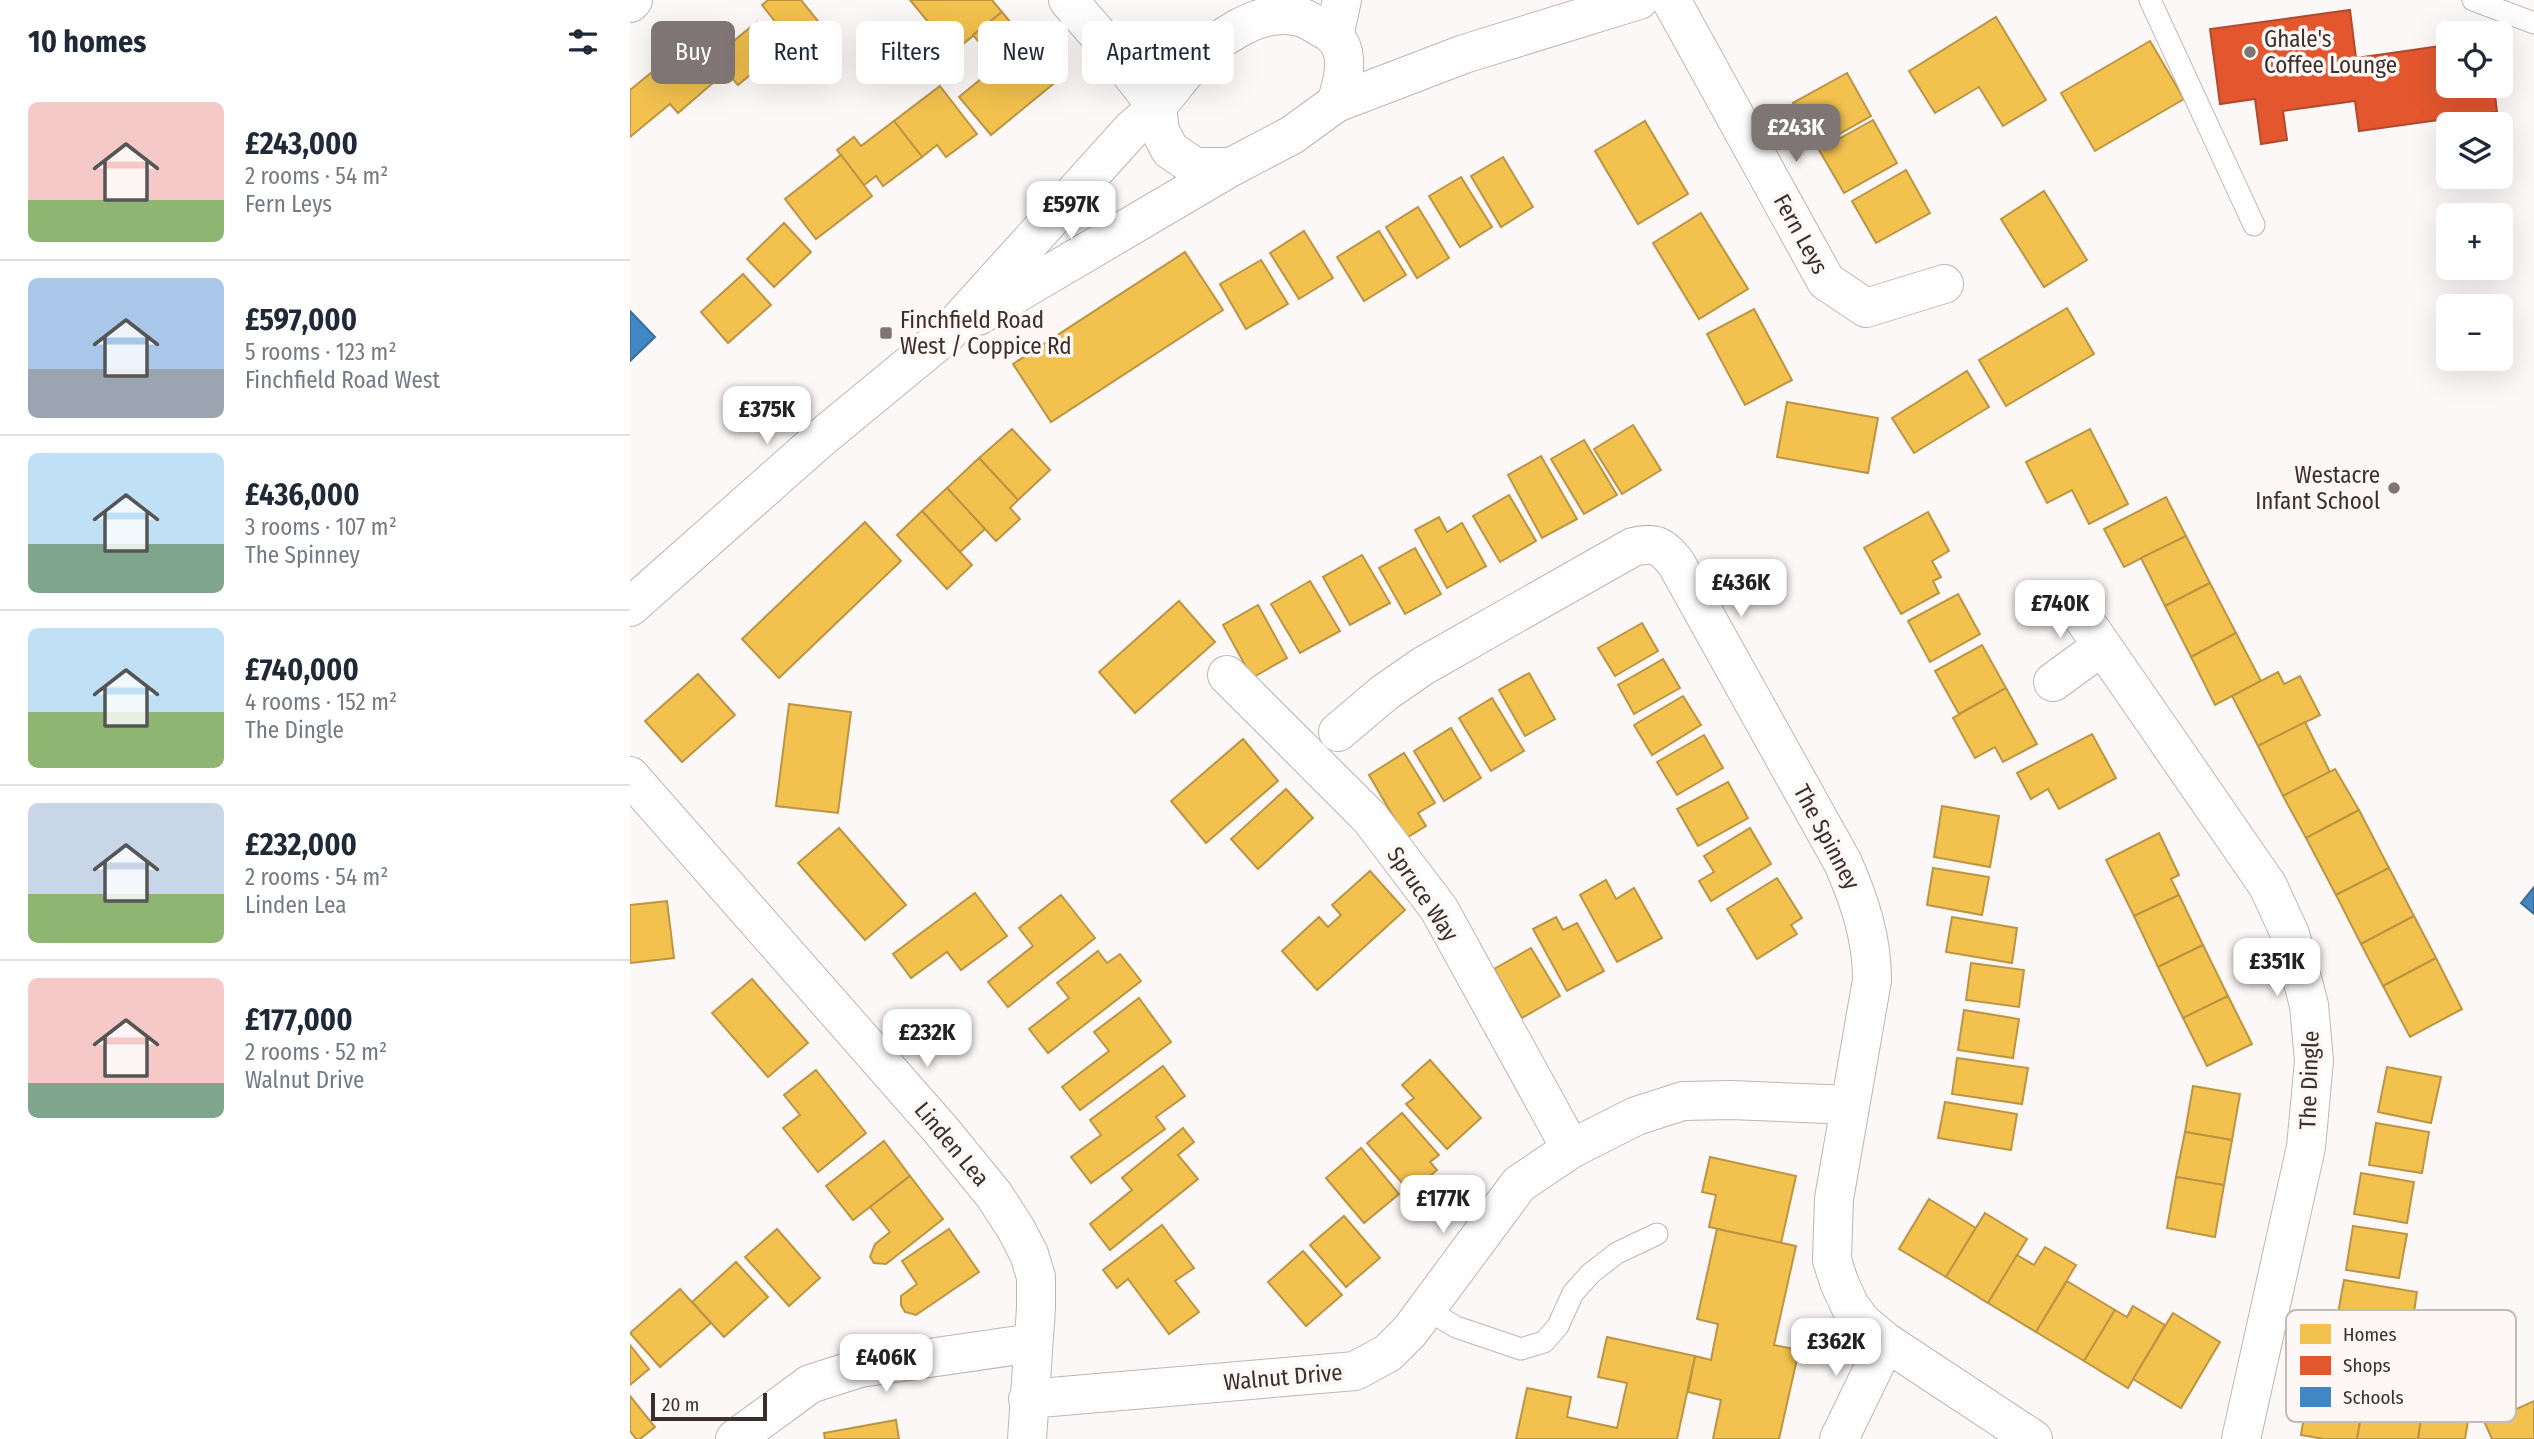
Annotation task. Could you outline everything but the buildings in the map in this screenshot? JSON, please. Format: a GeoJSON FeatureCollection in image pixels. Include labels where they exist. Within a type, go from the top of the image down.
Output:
{"type":"FeatureCollection","features":[{"type":"Feature","properties":{"kind":"street"},"geometry":{"type":"LineString","coordinates":[[1068,0],[1086,21]]}},
{"type":"Feature","properties":{"kind":"street"},"geometry":{"type":"LineString","coordinates":[[1234,32],[1279,0]]}},
{"type":"Feature","properties":{"kind":"street"},"geometry":{"type":"LineString","coordinates":[[946,335],[1231,167],[1292,135],[1336,103],[1464,54],[1639,0]]}},
{"type":"Feature","properties":{"kind":"street","name":"Fern Leys"},"geometry":{"type":"LineString","coordinates":[[1671,0],[1826,281],[1866,309],[1944,284]]}},
{"type":"Feature","properties":{"kind":"street"},"geometry":{"type":"LineString","coordinates":[[1243,25],[1277,15],[1303,18],[1339,28],[1368,61],[1428,69]]}},
{"type":"Feature","properties":{"kind":"street"},"geometry":{"type":"LineString","coordinates":[[1336,103],[1346,75],[1339,28]]}},
{"type":"Feature","properties":{"kind":"street"},"geometry":{"type":"LineString","coordinates":[[1139,84],[1157,107],[1160,131],[1170,150],[1195,167],[1231,167]]}},
{"type":"Feature","properties":{"kind":"street"},"geometry":{"type":"LineString","coordinates":[[630,607],[821,438],[946,335],[1175,84]]}},
{"type":"Feature","properties":{"kind":"street","name":"The Spinney"},"geometry":{"type":"LineString","coordinates":[[1338,732],[1404,679],[1487,628],[1633,547],[1650,543],[1664,549],[1676,563],[1843,863],[1860,901],[1872,953],[1872,980],[1834,1199],[1832,1260],[1839,1282],[1850,1306],[1862,1322],[1886,1342],[2033,1439]]}},
{"type":"Feature","properties":{"kind":"street","name":"The Dingle"},"geometry":{"type":"LineString","coordinates":[[2074,605],[2268,886],[2290,934],[2309,1005],[2314,1061],[2306,1147],[2241,1439]]}},
{"type":"Feature","properties":{"kind":"street"},"geometry":{"type":"LineString","coordinates":[[2053,682],[2101,647]]}},
{"type":"Feature","properties":{"kind":"street","name":"Spruce Way"},"geometry":{"type":"LineString","coordinates":[[1227,675],[1370,818],[1439,909],[1571,1149]]}},
{"type":"Feature","properties":{"kind":"street","name":"Linden Lea"},"geometry":{"type":"LineString","coordinates":[[630,776],[941,1130],[994,1195],[1020,1237],[1036,1277],[1027,1439]]}},
{"type":"Feature","properties":{"kind":"street","name":"Walnut Drive"},"geometry":{"type":"LineString","coordinates":[[1028,1399],[1355,1371],[1388,1353],[1410,1331],[1519,1184],[1571,1149],[1636,1116],[1683,1101],[1731,1100],[1850,1105]]}},
{"type":"Feature","properties":{"kind":"street"},"geometry":{"type":"LineString","coordinates":[[735,1439],[810,1384],[860,1368],[1033,1342]]}},
{"type":"Feature","properties":{"kind":"street"},"geometry":{"type":"LineString","coordinates":[[1839,1439],[1886,1342]]}},
{"type":"Feature","properties":{"kind":"lane"},"geometry":{"type":"LineString","coordinates":[[2150,0],[2254,225]]}},
{"type":"Feature","properties":{"kind":"lane"},"geometry":{"type":"LineString","coordinates":[[2473,0],[2534,23]]}},
{"type":"Feature","properties":{"kind":"lane"},"geometry":{"type":"LineString","coordinates":[[1426,1309],[1457,1327],[1521,1349],[1544,1342],[1558,1325],[1573,1293],[1591,1273],[1617,1253],[1657,1234]]}},
{"type":"Feature","properties":{"kind":"place","name":"Ghale's Coffee Lounge"},"geometry":{"type":"Point","coordinates":[2250,52]}},
{"type":"Feature","properties":{"kind":"place","name":"Finchfield Road West / Coppice Rd"},"geometry":{"type":"Point","coordinates":[886,333]}},
{"type":"Feature","properties":{"kind":"place","name":"Westacre Infant School"},"geometry":{"type":"Point","coordinates":[2394,488]}}]}
